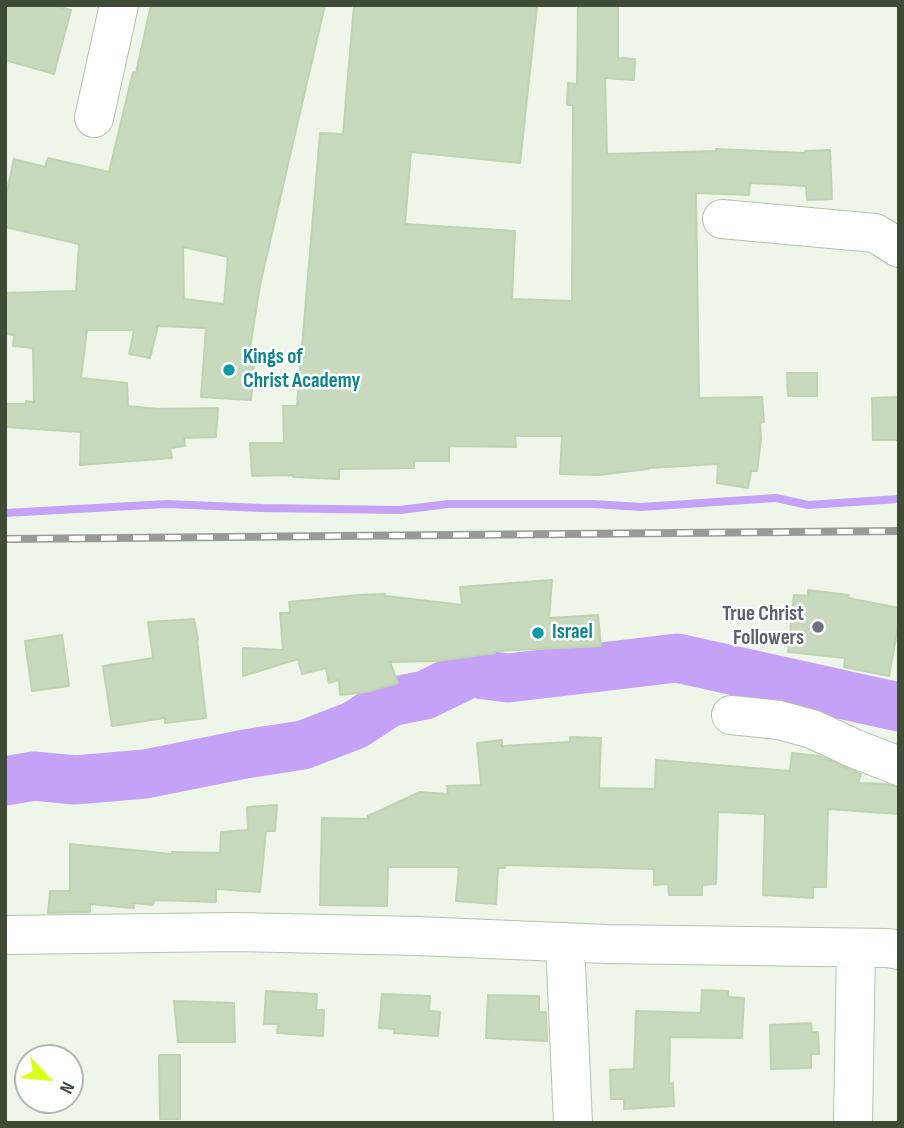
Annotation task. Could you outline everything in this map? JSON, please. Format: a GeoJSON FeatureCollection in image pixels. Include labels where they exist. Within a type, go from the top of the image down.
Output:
{"type":"FeatureCollection","features":[{"type":"Feature","properties":{"kind":"street"},"geometry":{"type":"LineString","coordinates":[[94,118],[119,5]]}},
{"type":"Feature","properties":{"kind":"street"},"geometry":{"type":"LineString","coordinates":[[722,219],[875,233],[899,248]]}},
{"type":"Feature","properties":{"kind":"street"},"geometry":{"type":"LineString","coordinates":[[731,715],[779,720],[812,729],[899,766]]}},
{"type":"Feature","properties":{"kind":"street"},"geometry":{"type":"LineString","coordinates":[[5,934],[236,932],[899,950]]}},
{"type":"Feature","properties":{"kind":"street"},"geometry":{"type":"LineString","coordinates":[[565,942],[573,1123]]}},
{"type":"Feature","properties":{"kind":"street"},"geometry":{"type":"LineString","coordinates":[[853,1123],[856,948]]}},
{"type":"Feature","properties":{"kind":"building"},"geometry":{"type":"Polygon","coordinates":[[[5,5],[52,5],[71,10],[54,74],[5,60],[5,5]]]}},
{"type":"Feature","properties":{"kind":"building"},"geometry":{"type":"Polygon","coordinates":[[[151,5],[325,5],[260,285],[250,348],[253,348],[254,364],[251,400],[201,397],[206,328],[158,326],[150,358],[129,354],[134,330],[87,330],[81,378],[127,383],[128,406],[158,409],[218,408],[216,437],[184,438],[185,446],[170,448],[172,458],[80,465],[81,432],[5,427],[5,404],[34,402],[33,348],[13,346],[14,335],[5,334],[5,293],[76,291],[79,244],[5,227],[5,200],[14,159],[45,167],[48,158],[109,172],[133,72],[136,73],[151,5]],[[183,247],[184,299],[224,304],[228,257],[183,247]]]}},
{"type":"Feature","properties":{"kind":"building"},"geometry":{"type":"Polygon","coordinates":[[[354,5],[537,7],[520,163],[411,152],[405,224],[515,231],[512,299],[572,301],[573,105],[567,105],[568,83],[577,84],[578,5],[618,5],[618,58],[635,59],[634,80],[605,78],[607,154],[716,149],[805,153],[830,150],[832,199],[807,200],[806,186],[750,183],[749,195],[696,193],[699,398],[762,397],[764,422],[760,423],[757,471],[751,471],[748,488],[717,483],[718,464],[648,468],[599,475],[560,474],[562,436],[515,436],[516,447],[449,446],[449,461],[414,461],[414,468],[339,469],[339,479],[293,475],[252,476],[250,443],[284,443],[283,406],[297,406],[320,133],[343,134],[354,5]]]}},
{"type":"Feature","properties":{"kind":"building"},"geometry":{"type":"Polygon","coordinates":[[[787,373],[817,373],[817,396],[788,396],[787,373]]]}},
{"type":"Feature","properties":{"kind":"building"},"geometry":{"type":"Polygon","coordinates":[[[899,397],[899,440],[873,440],[872,398],[899,397]]]}},
{"type":"Feature","properties":{"kind":"building"},"geometry":{"type":"Polygon","coordinates":[[[552,580],[549,618],[598,615],[601,646],[495,651],[438,661],[390,662],[398,683],[367,692],[340,695],[339,680],[329,683],[326,668],[302,674],[298,659],[243,676],[243,648],[283,650],[280,613],[290,613],[289,602],[385,594],[462,605],[460,587],[552,580]]]}},
{"type":"Feature","properties":{"kind":"building"},"geometry":{"type":"Polygon","coordinates":[[[808,590],[849,595],[848,598],[899,608],[889,676],[844,667],[845,658],[788,652],[794,595],[808,596],[808,590]]]}},
{"type":"Feature","properties":{"kind":"building"},"geometry":{"type":"Polygon","coordinates":[[[194,619],[206,718],[165,723],[165,718],[112,726],[103,666],[153,658],[148,622],[194,619]]]}},
{"type":"Feature","properties":{"kind":"building"},"geometry":{"type":"Polygon","coordinates":[[[62,635],[69,686],[32,691],[25,641],[62,635]]]}},
{"type":"Feature","properties":{"kind":"building"},"geometry":{"type":"Polygon","coordinates":[[[570,737],[601,738],[599,788],[655,789],[656,760],[790,771],[792,753],[819,756],[861,774],[858,783],[899,787],[899,814],[828,809],[826,887],[813,887],[813,898],[763,895],[765,814],[718,812],[716,884],[702,885],[702,895],[669,895],[668,884],[654,885],[654,869],[505,865],[505,868],[498,868],[496,904],[456,901],[459,867],[388,867],[387,906],[320,905],[322,818],[368,819],[368,816],[420,792],[448,794],[447,786],[481,785],[477,743],[502,740],[502,746],[570,742],[570,737]]]}},
{"type":"Feature","properties":{"kind":"building"},"geometry":{"type":"Polygon","coordinates":[[[277,805],[275,831],[266,831],[260,892],[216,889],[216,902],[154,900],[153,905],[133,903],[134,908],[90,904],[90,912],[48,913],[50,891],[70,891],[70,844],[172,854],[220,853],[221,832],[248,830],[247,807],[277,805]]]}},
{"type":"Feature","properties":{"kind":"building"},"geometry":{"type":"Polygon","coordinates":[[[702,990],[728,991],[728,997],[744,998],[742,1038],[670,1037],[669,1084],[673,1083],[674,1106],[624,1109],[624,1099],[611,1099],[610,1070],[634,1069],[636,1011],[701,1013],[702,990]]]}},
{"type":"Feature","properties":{"kind":"building"},"geometry":{"type":"Polygon","coordinates":[[[266,991],[317,994],[316,1010],[324,1010],[323,1036],[277,1033],[278,1024],[264,1024],[266,991]]]}},
{"type":"Feature","properties":{"kind":"building"},"geometry":{"type":"Polygon","coordinates":[[[382,994],[430,996],[429,1011],[440,1012],[438,1036],[394,1033],[395,1029],[379,1028],[382,994]]]}},
{"type":"Feature","properties":{"kind":"building"},"geometry":{"type":"Polygon","coordinates":[[[488,995],[539,996],[539,1012],[546,1012],[547,1041],[486,1038],[488,995]]]}},
{"type":"Feature","properties":{"kind":"building"},"geometry":{"type":"Polygon","coordinates":[[[174,1001],[234,1003],[235,1042],[178,1042],[174,1001]]]}},
{"type":"Feature","properties":{"kind":"building"},"geometry":{"type":"Polygon","coordinates":[[[811,1023],[812,1032],[818,1032],[819,1054],[811,1054],[811,1068],[771,1069],[770,1025],[811,1023]]]}},
{"type":"Feature","properties":{"kind":"building"},"geometry":{"type":"Polygon","coordinates":[[[159,1055],[180,1055],[180,1119],[160,1119],[159,1055]]]}},
{"type":"Feature","properties":{"kind":"waterway"},"geometry":{"type":"LineString","coordinates":[[5,513],[167,504],[400,510],[448,504],[593,504],[642,507],[776,498],[808,505],[899,499]]}},
{"type":"Feature","properties":{"kind":"waterway"},"geometry":{"type":"LineString","coordinates":[[5,781],[34,776],[75,780],[145,774],[303,745],[355,725],[390,702],[425,695],[470,673],[508,678],[677,658],[899,707]]}},
{"type":"Feature","properties":{"kind":"railway"},"geometry":{"type":"LineString","coordinates":[[5,539],[899,531]]}},
{"type":"Feature","properties":{"kind":"place","name":"Kings of Christ Academy"},"geometry":{"type":"Point","coordinates":[229,370]}},
{"type":"Feature","properties":{"kind":"place","name":"True Christ Followers"},"geometry":{"type":"Point","coordinates":[818,627]}},
{"type":"Feature","properties":{"kind":"place","name":"Israel"},"geometry":{"type":"Point","coordinates":[538,633]}}]}
